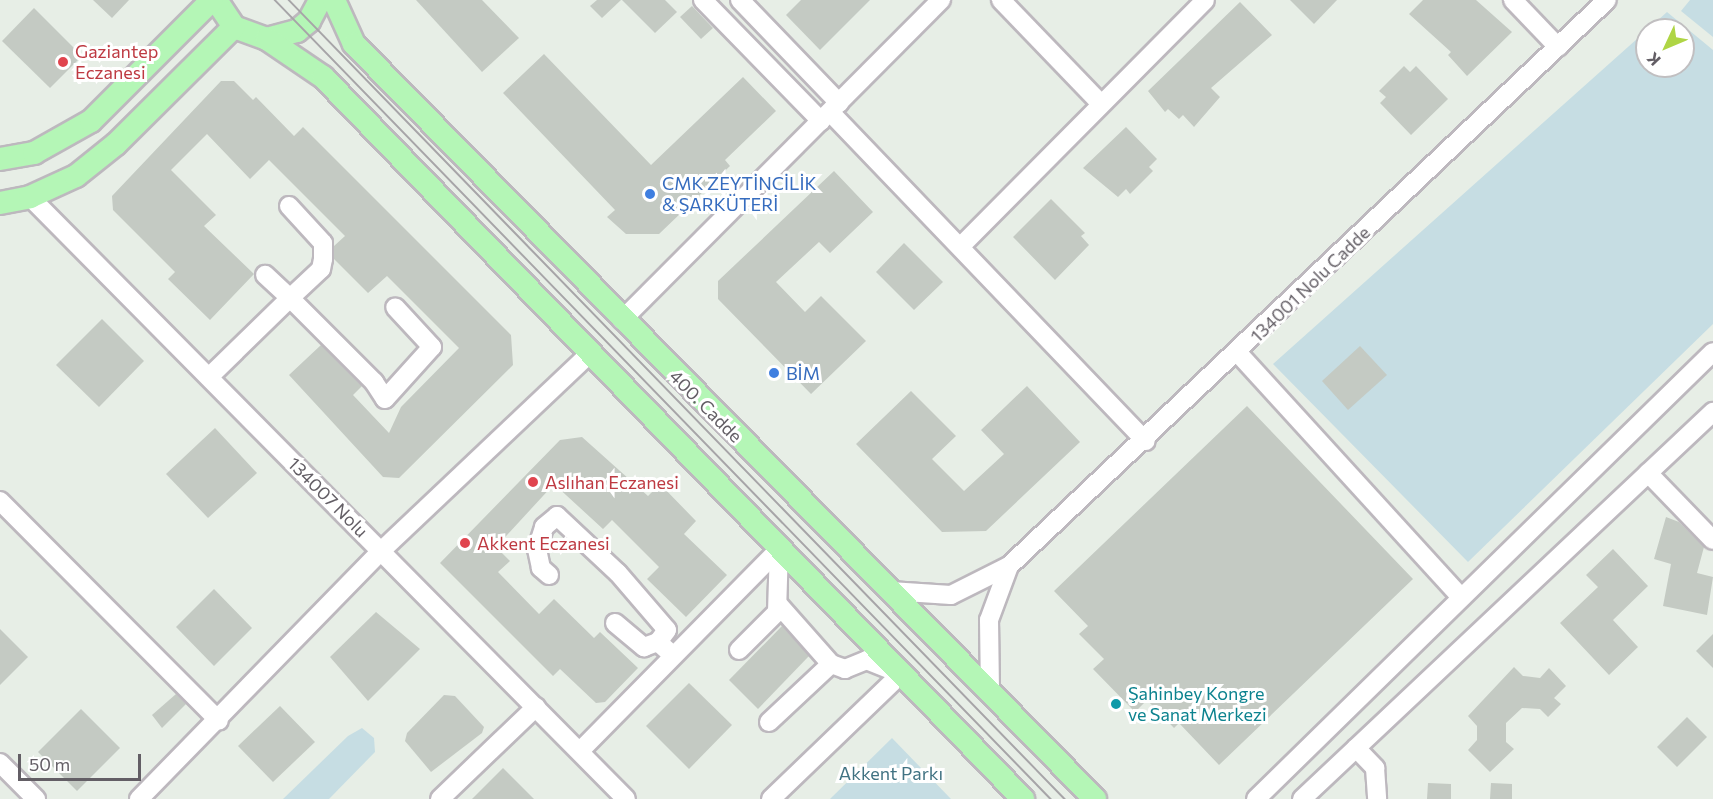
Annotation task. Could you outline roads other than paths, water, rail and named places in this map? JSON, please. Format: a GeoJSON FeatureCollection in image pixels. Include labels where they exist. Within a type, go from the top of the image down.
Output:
{"type":"FeatureCollection","features":[{"type":"Feature","properties":{"kind":"main road"},"geometry":{"type":"LineString","coordinates":[[0,159],[34,153],[91,121],[212,0]]}},
{"type":"Feature","properties":{"kind":"main road"},"geometry":{"type":"LineString","coordinates":[[216,0],[234,27],[267,39],[322,77],[1023,799]]}},
{"type":"Feature","properties":{"kind":"main road"},"geometry":{"type":"LineString","coordinates":[[267,39],[297,31],[309,21],[320,0]]}},
{"type":"Feature","properties":{"kind":"main road","name":"400. Cadde"},"geometry":{"type":"LineString","coordinates":[[334,0],[354,44],[622,321],[1096,798]]}},
{"type":"Feature","properties":{"kind":"main road"},"geometry":{"type":"LineString","coordinates":[[0,203],[30,197],[76,176],[116,144],[234,27]]}},
{"type":"Feature","properties":{"kind":"street"},"geometry":{"type":"LineString","coordinates":[[703,0],[830,112],[1146,441]]}},
{"type":"Feature","properties":{"kind":"street"},"geometry":{"type":"LineString","coordinates":[[622,321],[941,0]]}},
{"type":"Feature","properties":{"kind":"street"},"geometry":{"type":"LineString","coordinates":[[1001,0],[1100,103]]}},
{"type":"Feature","properties":{"kind":"street"},"geometry":{"type":"LineString","coordinates":[[961,246],[1204,0]]}},
{"type":"Feature","properties":{"kind":"street"},"geometry":{"type":"LineString","coordinates":[[1513,0],[1558,46]]}},
{"type":"Feature","properties":{"kind":"street","name":"134001 Nolu Cadde"},"geometry":{"type":"LineString","coordinates":[[890,591],[951,595],[1009,566],[1146,441],[1607,0]]}},
{"type":"Feature","properties":{"kind":"street"},"geometry":{"type":"LineString","coordinates":[[749,3],[830,112]]}},
{"type":"Feature","properties":{"kind":"street","name":"134007 Nolu"},"geometry":{"type":"LineString","coordinates":[[30,197],[626,799]]}},
{"type":"Feature","properties":{"kind":"street"},"geometry":{"type":"LineString","coordinates":[[209,377],[321,269],[323,243],[289,206]]}},
{"type":"Feature","properties":{"kind":"street"},"geometry":{"type":"LineString","coordinates":[[266,275],[374,382],[385,399],[432,346],[395,307]]}},
{"type":"Feature","properties":{"kind":"street"},"geometry":{"type":"LineString","coordinates":[[1256,799],[1713,352]]}},
{"type":"Feature","properties":{"kind":"street"},"geometry":{"type":"LineString","coordinates":[[1238,353],[1461,597]]}},
{"type":"Feature","properties":{"kind":"street"},"geometry":{"type":"LineString","coordinates":[[139,799],[219,721],[381,551],[589,354]]}},
{"type":"Feature","properties":{"kind":"street"},"geometry":{"type":"LineString","coordinates":[[1302,799],[1648,473],[1709,423]]}},
{"type":"Feature","properties":{"kind":"street"},"geometry":{"type":"LineString","coordinates":[[1648,473],[1713,540]]}},
{"type":"Feature","properties":{"kind":"street"},"geometry":{"type":"LineString","coordinates":[[0,501],[219,721]]}},
{"type":"Feature","properties":{"kind":"street"},"geometry":{"type":"LineString","coordinates":[[549,574],[541,568],[537,549],[544,526],[557,516],[618,573],[667,630],[658,642],[644,646],[615,623]]}},
{"type":"Feature","properties":{"kind":"street"},"geometry":{"type":"LineString","coordinates":[[739,650],[777,612],[779,549]]}},
{"type":"Feature","properties":{"kind":"street"},"geometry":{"type":"LineString","coordinates":[[580,751],[779,549]]}},
{"type":"Feature","properties":{"kind":"street","name":"134001 Nolu Cadde"},"geometry":{"type":"LineString","coordinates":[[990,691],[989,620],[1009,566]]}},
{"type":"Feature","properties":{"kind":"street"},"geometry":{"type":"LineString","coordinates":[[771,799],[901,674],[867,660],[845,669],[831,664],[778,604]]}},
{"type":"Feature","properties":{"kind":"street"},"geometry":{"type":"LineString","coordinates":[[658,642],[675,657]]}},
{"type":"Feature","properties":{"kind":"street"},"geometry":{"type":"LineString","coordinates":[[769,722],[831,664]]}},
{"type":"Feature","properties":{"kind":"street"},"geometry":{"type":"LineString","coordinates":[[440,799],[536,707]]}},
{"type":"Feature","properties":{"kind":"street"},"geometry":{"type":"LineString","coordinates":[[1356,748],[1375,768],[1377,799]]}},
{"type":"Feature","properties":{"kind":"street"},"geometry":{"type":"LineString","coordinates":[[0,763],[36,799]]}},
{"type":"Feature","properties":{"kind":"tram line"},"geometry":{"type":"LineString","coordinates":[[275,0],[1051,799]]}},
{"type":"Feature","properties":{"kind":"tram line"},"geometry":{"type":"LineString","coordinates":[[289,0],[1065,799]]}},
{"type":"Feature","properties":{"kind":"place","name":"Gaziantep Eczanesi"},"geometry":{"type":"Point","coordinates":[63,62]}},
{"type":"Feature","properties":{"kind":"place","name":"CMK ZEYTİNCİLİK & ŞARKÜTERİ"},"geometry":{"type":"Point","coordinates":[650,194]}},
{"type":"Feature","properties":{"kind":"place","name":"BİM"},"geometry":{"type":"Point","coordinates":[774,373]}},
{"type":"Feature","properties":{"kind":"place","name":"Aslıhan Eczanesi"},"geometry":{"type":"Point","coordinates":[533,482]}},
{"type":"Feature","properties":{"kind":"place","name":"Akkent Eczanesi"},"geometry":{"type":"Point","coordinates":[465,543]}},
{"type":"Feature","properties":{"kind":"place","name":"Şahinbey Kongre ve Sanat Merkezi"},"geometry":{"type":"Point","coordinates":[1116,704]}},
{"type":"Feature","properties":{"kind":"park label","name":"Akkent Parkı"},"geometry":{"type":"Point","coordinates":[891,773]}}]}
